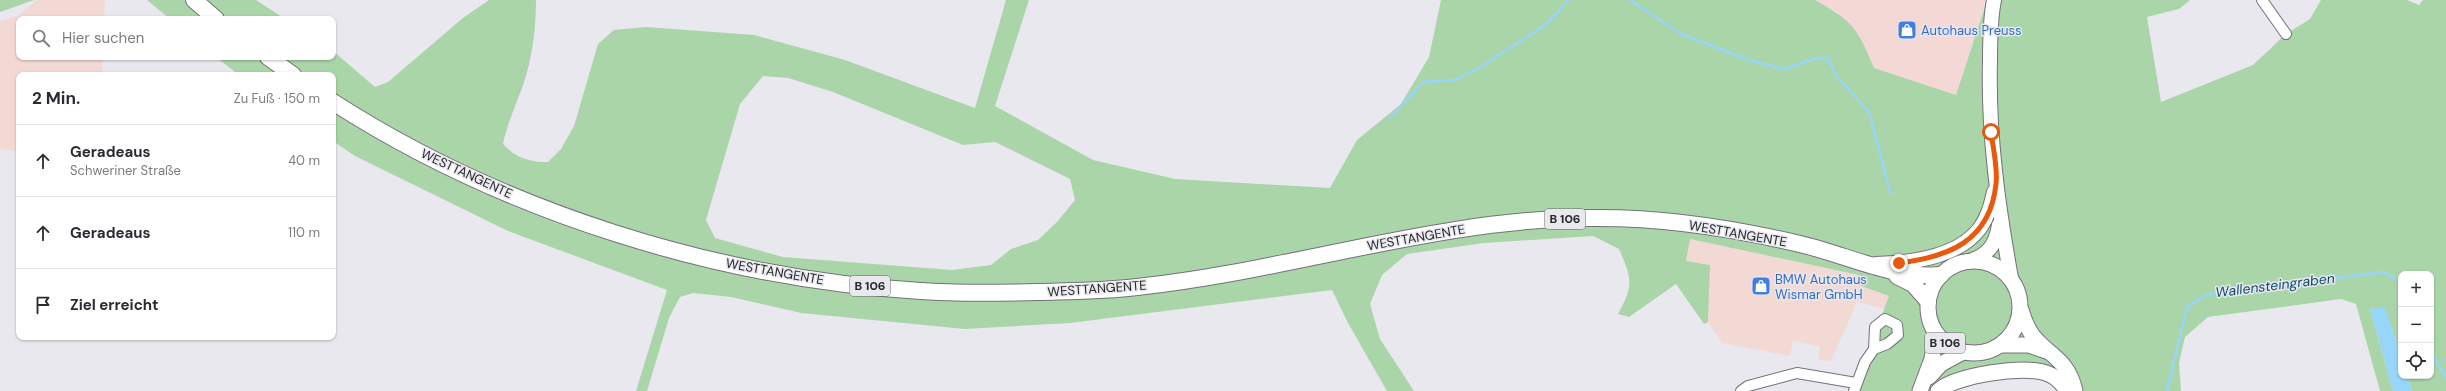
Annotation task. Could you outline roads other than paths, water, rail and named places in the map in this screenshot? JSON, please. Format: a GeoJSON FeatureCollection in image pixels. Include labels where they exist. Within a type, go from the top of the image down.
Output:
{"type":"FeatureCollection","features":[{"type":"Feature","properties":{"kind":"highway"},"geometry":{"type":"LineString","coordinates":[[194,0],[213,16]]}},
{"type":"Feature","properties":{"kind":"highway"},"geometry":{"type":"LineString","coordinates":[[272,60],[289,72]]}},
{"type":"Feature","properties":{"kind":"highway","name":"WESTTANGENTE"},"geometry":{"type":"LineString","coordinates":[[336,104],[398,140],[475,178],[514,196],[611,232],[700,257],[778,274],[912,290],[995,293],[1136,288],[1218,275],[1438,232],[1541,219],[1577,218],[1646,220],[1734,231],[1793,242],[1885,269],[1917,275],[1941,275]]}},
{"type":"Feature","properties":{"kind":"highway","name":"WESTTANGENTE"},"geometry":{"type":"LineString","coordinates":[[1885,269],[1913,284],[1928,301]]}},
{"type":"Feature","properties":{"kind":"main road"},"geometry":{"type":"LineString","coordinates":[[1994,0],[1989,91],[2000,218],[2011,278]]}},
{"type":"Feature","properties":{"kind":"main road"},"geometry":{"type":"LineString","coordinates":[[1869,264],[1914,260],[1957,247],[1971,239],[1986,219],[1996,183]]}},
{"type":"Feature","properties":{"kind":"main road"},"geometry":{"type":"LineString","coordinates":[[1928,301],[1931,290],[1941,275],[1952,266],[1983,256],[1995,244],[2000,218]]}},
{"type":"Feature","properties":{"kind":"main road"},"geometry":{"type":"LineString","coordinates":[[1972,260],[1994,265],[2011,278]]}},
{"type":"Feature","properties":{"kind":"main road","name":"B 106"},"geometry":{"type":"LineString","coordinates":[[2011,278],[2017,288],[2026,326],[2034,337],[2057,358],[2068,371],[2075,391]]}},
{"type":"Feature","properties":{"kind":"main road","name":"B 106"},"geometry":{"type":"LineString","coordinates":[[1928,301],[1928,312],[1936,333],[1943,341],[1963,352],[1982,352],[2000,345],[2029,345],[2045,350],[2057,358]]}},
{"type":"Feature","properties":{"kind":"main road","name":"B 106"},"geometry":{"type":"LineString","coordinates":[[2000,345],[2015,330],[2021,310]]}},
{"type":"Feature","properties":{"kind":"main road"},"geometry":{"type":"LineString","coordinates":[[1922,387],[1936,346],[1936,333]]}},
{"type":"Feature","properties":{"kind":"main road"},"geometry":{"type":"LineString","coordinates":[[1922,387],[1941,364],[1963,352]]}},
{"type":"Feature","properties":{"kind":"main road"},"geometry":{"type":"LineString","coordinates":[[1938,391],[1967,377],[2028,370],[2046,373],[2055,378],[2068,391]]}},
{"type":"Feature","properties":{"kind":"street"},"geometry":{"type":"LineString","coordinates":[[2262,0],[2286,34]]}},
{"type":"Feature","properties":{"kind":"street"},"geometry":{"type":"LineString","coordinates":[[1741,391],[1748,386],[1797,373],[1855,387],[1874,349]]}},
{"type":"Feature","properties":{"kind":"water"},"geometry":{"type":"Polygon","coordinates":[[[2385,307],[2398,347],[2398,379],[2408,379],[2412,391],[2393,391],[2370,309],[2385,307]]]}},
{"type":"Feature","properties":{"kind":"waterway"},"geometry":{"type":"LineString","coordinates":[[1390,118],[1423,82],[1455,80],[1484,65],[1545,25],[1569,0]]}},
{"type":"Feature","properties":{"kind":"waterway"},"geometry":{"type":"LineString","coordinates":[[1630,0],[1681,34],[1746,59],[1784,69],[1817,58],[1828,59],[1837,77],[1869,112],[1891,195]]}},
{"type":"Feature","properties":{"kind":"waterway","name":"Wallensteingraben"},"geometry":{"type":"LineString","coordinates":[[2167,391],[2187,307],[2208,294],[2384,272],[2398,281]]}},
{"type":"Feature","properties":{"kind":"waterway","name":"Wallensteingraben"},"geometry":{"type":"LineString","coordinates":[[2434,356],[2446,378]]}},
{"type":"Feature","properties":{"kind":"place","name":"Autohaus Preuss"},"geometry":{"type":"Point","coordinates":[1907,30]}},
{"type":"Feature","properties":{"kind":"place","name":"BMW Autohaus Wismar GmbH"},"geometry":{"type":"Point","coordinates":[1761,286]}}]}
